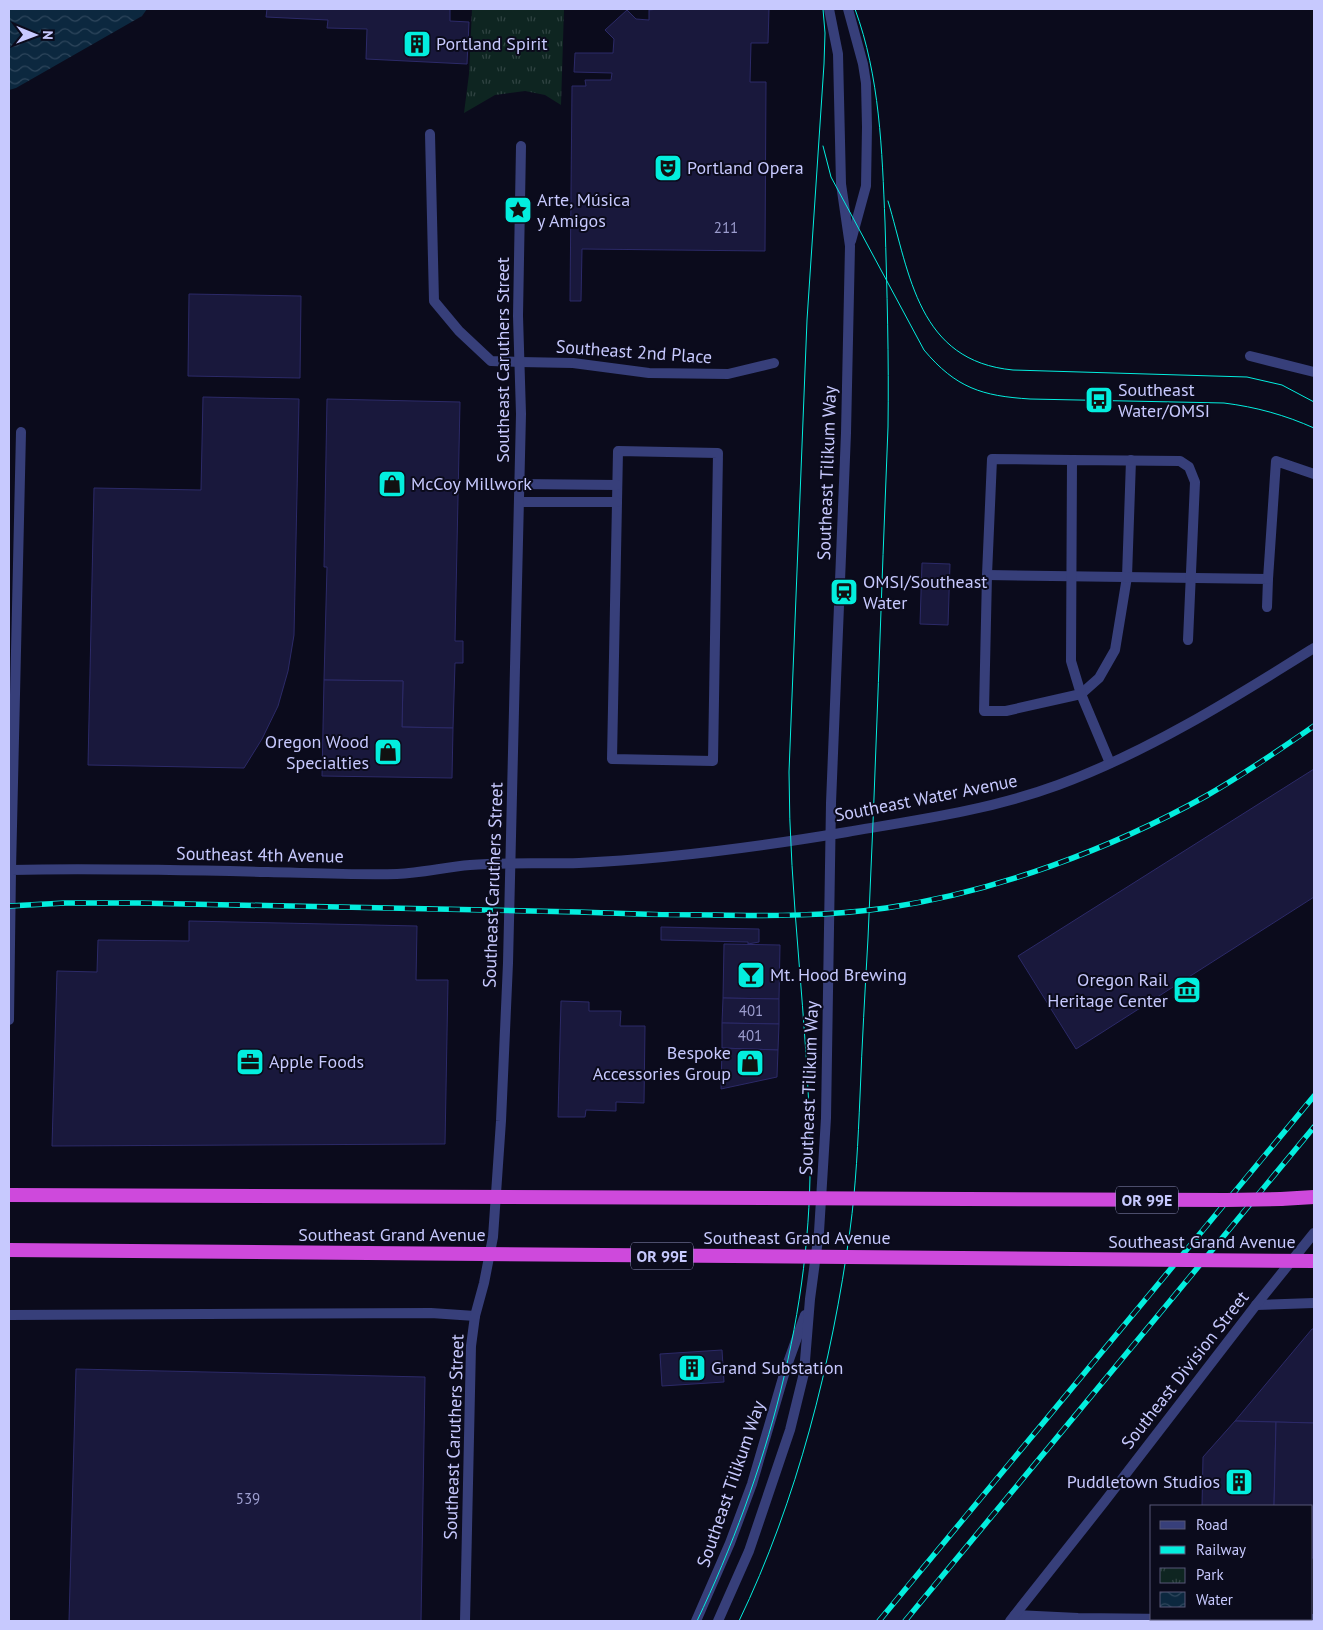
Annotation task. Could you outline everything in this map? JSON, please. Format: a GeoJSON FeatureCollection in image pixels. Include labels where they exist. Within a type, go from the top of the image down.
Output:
{"type":"FeatureCollection","features":[{"type":"Feature","properties":{"kind":"highway","name":"OR 99E"},"geometry":{"type":"LineString","coordinates":[[9,1194],[1216,1200],[1314,1197]]}},
{"type":"Feature","properties":{"kind":"highway","name":"Southeast Grand Avenue"},"geometry":{"type":"LineString","coordinates":[[9,1250],[1314,1261]]}},
{"type":"Feature","properties":{"kind":"street","name":"Southeast Tilikum Way"},"geometry":{"type":"LineString","coordinates":[[718,1621],[749,1551],[790,1430],[804,1373],[810,1300],[819,1232],[826,1118],[830,834],[846,433],[850,246],[841,184],[838,54],[829,9]]}},
{"type":"Feature","properties":{"kind":"street","name":"Southeast Tilikum Way"},"geometry":{"type":"LineString","coordinates":[[848,9],[863,64],[866,83],[867,127],[866,186],[850,246]]}},
{"type":"Feature","properties":{"kind":"street","name":"Southeast 2nd Place"},"geometry":{"type":"LineString","coordinates":[[430,134],[434,301],[459,331],[491,361],[573,363],[649,373],[728,374],[774,363]]}},
{"type":"Feature","properties":{"kind":"street","name":"Southeast Caruthers Street"},"geometry":{"type":"LineString","coordinates":[[465,1621],[471,1346],[475,1316],[493,1237],[508,973],[520,484],[521,414],[518,316],[522,146]]}},
{"type":"Feature","properties":{"kind":"street"},"geometry":{"type":"LineString","coordinates":[[1250,356],[1314,372]]}},
{"type":"Feature","properties":{"kind":"street"},"geometry":{"type":"LineString","coordinates":[[9,1020],[10,870],[21,432]]}},
{"type":"Feature","properties":{"kind":"street"},"geometry":{"type":"LineString","coordinates":[[618,451],[718,452],[713,761],[612,759],[617,502],[618,451]]}},
{"type":"Feature","properties":{"kind":"street"},"geometry":{"type":"LineString","coordinates":[[1131,460],[1126,577],[1115,650],[1099,678],[1081,694],[1006,711],[984,711],[992,459],[1131,460],[1180,461],[1189,467],[1196,482],[1188,640]]}},
{"type":"Feature","properties":{"kind":"street"},"geometry":{"type":"LineString","coordinates":[[1072,460],[1071,661],[1081,694],[1110,763]]}},
{"type":"Feature","properties":{"kind":"street"},"geometry":{"type":"LineString","coordinates":[[1267,607],[1276,461],[1314,474]]}},
{"type":"Feature","properties":{"kind":"street"},"geometry":{"type":"LineString","coordinates":[[520,484],[617,485]]}},
{"type":"Feature","properties":{"kind":"street"},"geometry":{"type":"LineString","coordinates":[[519,502],[617,502]]}},
{"type":"Feature","properties":{"kind":"street"},"geometry":{"type":"LineString","coordinates":[[987,575],[1268,579]]}},
{"type":"Feature","properties":{"kind":"street","name":"Southeast Water Avenue"},"geometry":{"type":"LineString","coordinates":[[510,864],[577,863],[683,855],[939,816],[1016,798],[1056,786],[1110,763],[1213,710],[1314,648]]}},
{"type":"Feature","properties":{"kind":"street","name":"Southeast 4th Avenue"},"geometry":{"type":"LineString","coordinates":[[10,870],[86,868],[400,874],[472,864],[510,864]]}},
{"type":"Feature","properties":{"kind":"street","name":"Southeast Division Street"},"geometry":{"type":"LineString","coordinates":[[1012,1618],[1314,1233]]}},
{"type":"Feature","properties":{"kind":"street","name":"Southeast Tilikum Way"},"geometry":{"type":"LineString","coordinates":[[696,1621],[730,1544],[752,1484],[785,1371],[810,1300]]}},
{"type":"Feature","properties":{"kind":"street"},"geometry":{"type":"LineString","coordinates":[[1256,1305],[1314,1303]]}},
{"type":"Feature","properties":{"kind":"street"},"geometry":{"type":"LineString","coordinates":[[9,1315],[431,1313],[475,1316]]}},
{"type":"Feature","properties":{"kind":"street"},"geometry":{"type":"LineString","coordinates":[[1012,1618],[1150,1620]]}},
{"type":"Feature","properties":{"kind":"green space"},"geometry":{"type":"Polygon","coordinates":[[[472,9],[564,9],[561,105],[545,95],[525,91],[495,95],[464,113],[469,74],[472,9]]]}},
{"type":"Feature","properties":{"kind":"water"},"geometry":{"type":"Polygon","coordinates":[[[9,9],[147,9],[142,16],[16,88],[9,90],[9,9]]]}},
{"type":"Feature","properties":{"kind":"building","name":"Portland Spirit"},"geometry":{"type":"Polygon","coordinates":[[[267,9],[450,9],[450,21],[469,22],[467,64],[366,59],[367,29],[327,28],[328,20],[266,17],[267,9]]]}},
{"type":"Feature","properties":{"kind":"building","name":"Portland Opera"},"geometry":{"type":"Polygon","coordinates":[[[769,9],[768,43],[751,43],[750,82],[766,82],[765,251],[582,249],[581,301],[570,301],[572,86],[586,86],[585,80],[611,80],[612,73],[574,72],[575,53],[613,53],[614,39],[605,30],[627,10],[636,19],[649,20],[649,10],[769,9]]]}},
{"type":"Feature","properties":{"kind":"building"},"geometry":{"type":"Polygon","coordinates":[[[189,294],[301,296],[300,378],[188,376],[189,294]]]}},
{"type":"Feature","properties":{"kind":"building"},"geometry":{"type":"Polygon","coordinates":[[[203,397],[299,399],[294,635],[288,671],[278,706],[262,739],[244,768],[88,765],[94,488],[201,490],[203,397]]]}},
{"type":"Feature","properties":{"kind":"building","name":"McCoy Millwork"},"geometry":{"type":"Polygon","coordinates":[[[327,399],[460,402],[455,641],[463,641],[463,663],[455,663],[453,728],[402,727],[403,681],[324,680],[327,567],[324,567],[327,399]]]}},
{"type":"Feature","properties":{"kind":"building"},"geometry":{"type":"Polygon","coordinates":[[[922,563],[950,564],[948,625],[920,624],[922,563]]]}},
{"type":"Feature","properties":{"kind":"building","name":"Oregon Wood Specialties"},"geometry":{"type":"Polygon","coordinates":[[[324,680],[403,681],[402,727],[453,728],[452,778],[322,776],[324,680]]]}},
{"type":"Feature","properties":{"kind":"building"},"geometry":{"type":"Polygon","coordinates":[[[1314,769],[1314,897],[1076,1049],[1018,956],[1314,769]]]}},
{"type":"Feature","properties":{"kind":"building","name":"Apple Foods"},"geometry":{"type":"Polygon","coordinates":[[[189,921],[417,926],[416,980],[448,980],[445,1144],[52,1146],[57,971],[97,972],[98,940],[189,941],[189,921]]]}},
{"type":"Feature","properties":{"kind":"building"},"geometry":{"type":"Polygon","coordinates":[[[661,927],[759,929],[759,942],[748,944],[748,942],[661,940],[661,927]]]}},
{"type":"Feature","properties":{"kind":"building","name":"Mt. Hood Brewing"},"geometry":{"type":"Polygon","coordinates":[[[724,944],[780,945],[779,999],[723,998],[724,944]]]}},
{"type":"Feature","properties":{"kind":"building"},"geometry":{"type":"Polygon","coordinates":[[[723,998],[779,999],[779,1024],[722,1023],[723,998]]]}},
{"type":"Feature","properties":{"kind":"building"},"geometry":{"type":"Polygon","coordinates":[[[561,1001],[589,1002],[589,1011],[621,1011],[620,1026],[645,1026],[644,1103],[616,1102],[616,1111],[586,1110],[585,1117],[558,1117],[561,1001]]]}},
{"type":"Feature","properties":{"kind":"building"},"geometry":{"type":"Polygon","coordinates":[[[722,1023],[779,1024],[778,1050],[722,1048],[722,1023]]]}},
{"type":"Feature","properties":{"kind":"building","name":"Bespoke Accessories Group"},"geometry":{"type":"Polygon","coordinates":[[[722,1048],[778,1050],[777,1077],[721,1089],[722,1048]]]}},
{"type":"Feature","properties":{"kind":"building"},"geometry":{"type":"Polygon","coordinates":[[[1312,1329],[1314,1329],[1314,1423],[1235,1421],[1312,1329]]]}},
{"type":"Feature","properties":{"kind":"building","name":"Grand Substation"},"geometry":{"type":"Polygon","coordinates":[[[722,1350],[724,1382],[662,1386],[660,1354],[722,1350]]]}},
{"type":"Feature","properties":{"kind":"building"},"geometry":{"type":"Polygon","coordinates":[[[76,1369],[425,1377],[421,1621],[69,1621],[76,1369]]]}},
{"type":"Feature","properties":{"kind":"building","name":"Puddletown Studios"},"geometry":{"type":"Polygon","coordinates":[[[1235,1421],[1276,1422],[1274,1505],[1202,1505],[1203,1457],[1235,1421]]]}},
{"type":"Feature","properties":{"kind":"building"},"geometry":{"type":"Polygon","coordinates":[[[1276,1422],[1314,1423],[1314,1558],[1313,1505],[1274,1505],[1276,1422]]]}},
{"type":"Feature","properties":{"kind":"tram line"},"geometry":{"type":"LineString","coordinates":[[697,1621],[745,1508],[781,1390],[794,1330],[803,1269],[809,1207],[809,1099],[792,866],[789,772],[807,320],[824,64],[825,33],[823,9]]}},
{"type":"Feature","properties":{"kind":"tram line"},"geometry":{"type":"LineString","coordinates":[[739,1621],[760,1575],[778,1528],[810,1430],[833,1330],[842,1280],[852,1213],[856,1163],[874,810],[888,427],[888,375],[885,222],[881,141],[870,61],[855,9]]}},
{"type":"Feature","properties":{"kind":"tram line"},"geometry":{"type":"LineString","coordinates":[[823,146],[831,177],[924,350],[947,373],[971,388],[1013,398],[1224,403],[1270,412],[1314,428]]}},
{"type":"Feature","properties":{"kind":"tram line"},"geometry":{"type":"LineString","coordinates":[[888,201],[903,257],[923,310],[938,332],[956,350],[981,363],[1013,370],[1247,377],[1282,385],[1314,402]]}},
{"type":"Feature","properties":{"kind":"railway"},"geometry":{"type":"LineString","coordinates":[[9,906],[65,903],[138,903],[758,915],[801,915],[865,911],[927,901],[969,891],[1010,880],[1092,851],[1131,834],[1206,796],[1314,726]]}},
{"type":"Feature","properties":{"kind":"railway"},"geometry":{"type":"LineString","coordinates":[[879,1621],[1314,1096]]}},
{"type":"Feature","properties":{"kind":"railway"},"geometry":{"type":"LineString","coordinates":[[905,1621],[1314,1127]]}},
{"type":"Feature","properties":{"kind":"place","name":"Portland Spirit"},"geometry":{"type":"Point","coordinates":[417,44]}},
{"type":"Feature","properties":{"kind":"place","name":"Portland Opera"},"geometry":{"type":"Point","coordinates":[668,168]}},
{"type":"Feature","properties":{"kind":"place","name":"Arte, Música y Amigos"},"geometry":{"type":"Point","coordinates":[518,210]}},
{"type":"Feature","properties":{"kind":"place","name":"Southeast Water/OMSI"},"geometry":{"type":"Point","coordinates":[1099,400]}},
{"type":"Feature","properties":{"kind":"place","name":"McCoy Millwork"},"geometry":{"type":"Point","coordinates":[392,484]}},
{"type":"Feature","properties":{"kind":"place","name":"OMSI/Southeast Water"},"geometry":{"type":"Point","coordinates":[844,592]}},
{"type":"Feature","properties":{"kind":"place","name":"Oregon Wood Specialties"},"geometry":{"type":"Point","coordinates":[388,752]}},
{"type":"Feature","properties":{"kind":"place","name":"Mt. Hood Brewing"},"geometry":{"type":"Point","coordinates":[751,975]}},
{"type":"Feature","properties":{"kind":"place","name":"Oregon Rail Heritage Center"},"geometry":{"type":"Point","coordinates":[1187,990]}},
{"type":"Feature","properties":{"kind":"place","name":"Apple Foods"},"geometry":{"type":"Point","coordinates":[250,1062]}},
{"type":"Feature","properties":{"kind":"place","name":"Bespoke Accessories Group"},"geometry":{"type":"Point","coordinates":[750,1063]}},
{"type":"Feature","properties":{"kind":"place","name":"Grand Substation"},"geometry":{"type":"Point","coordinates":[692,1368]}},
{"type":"Feature","properties":{"kind":"place","name":"Puddletown Studios"},"geometry":{"type":"Point","coordinates":[1239,1482]}}]}
